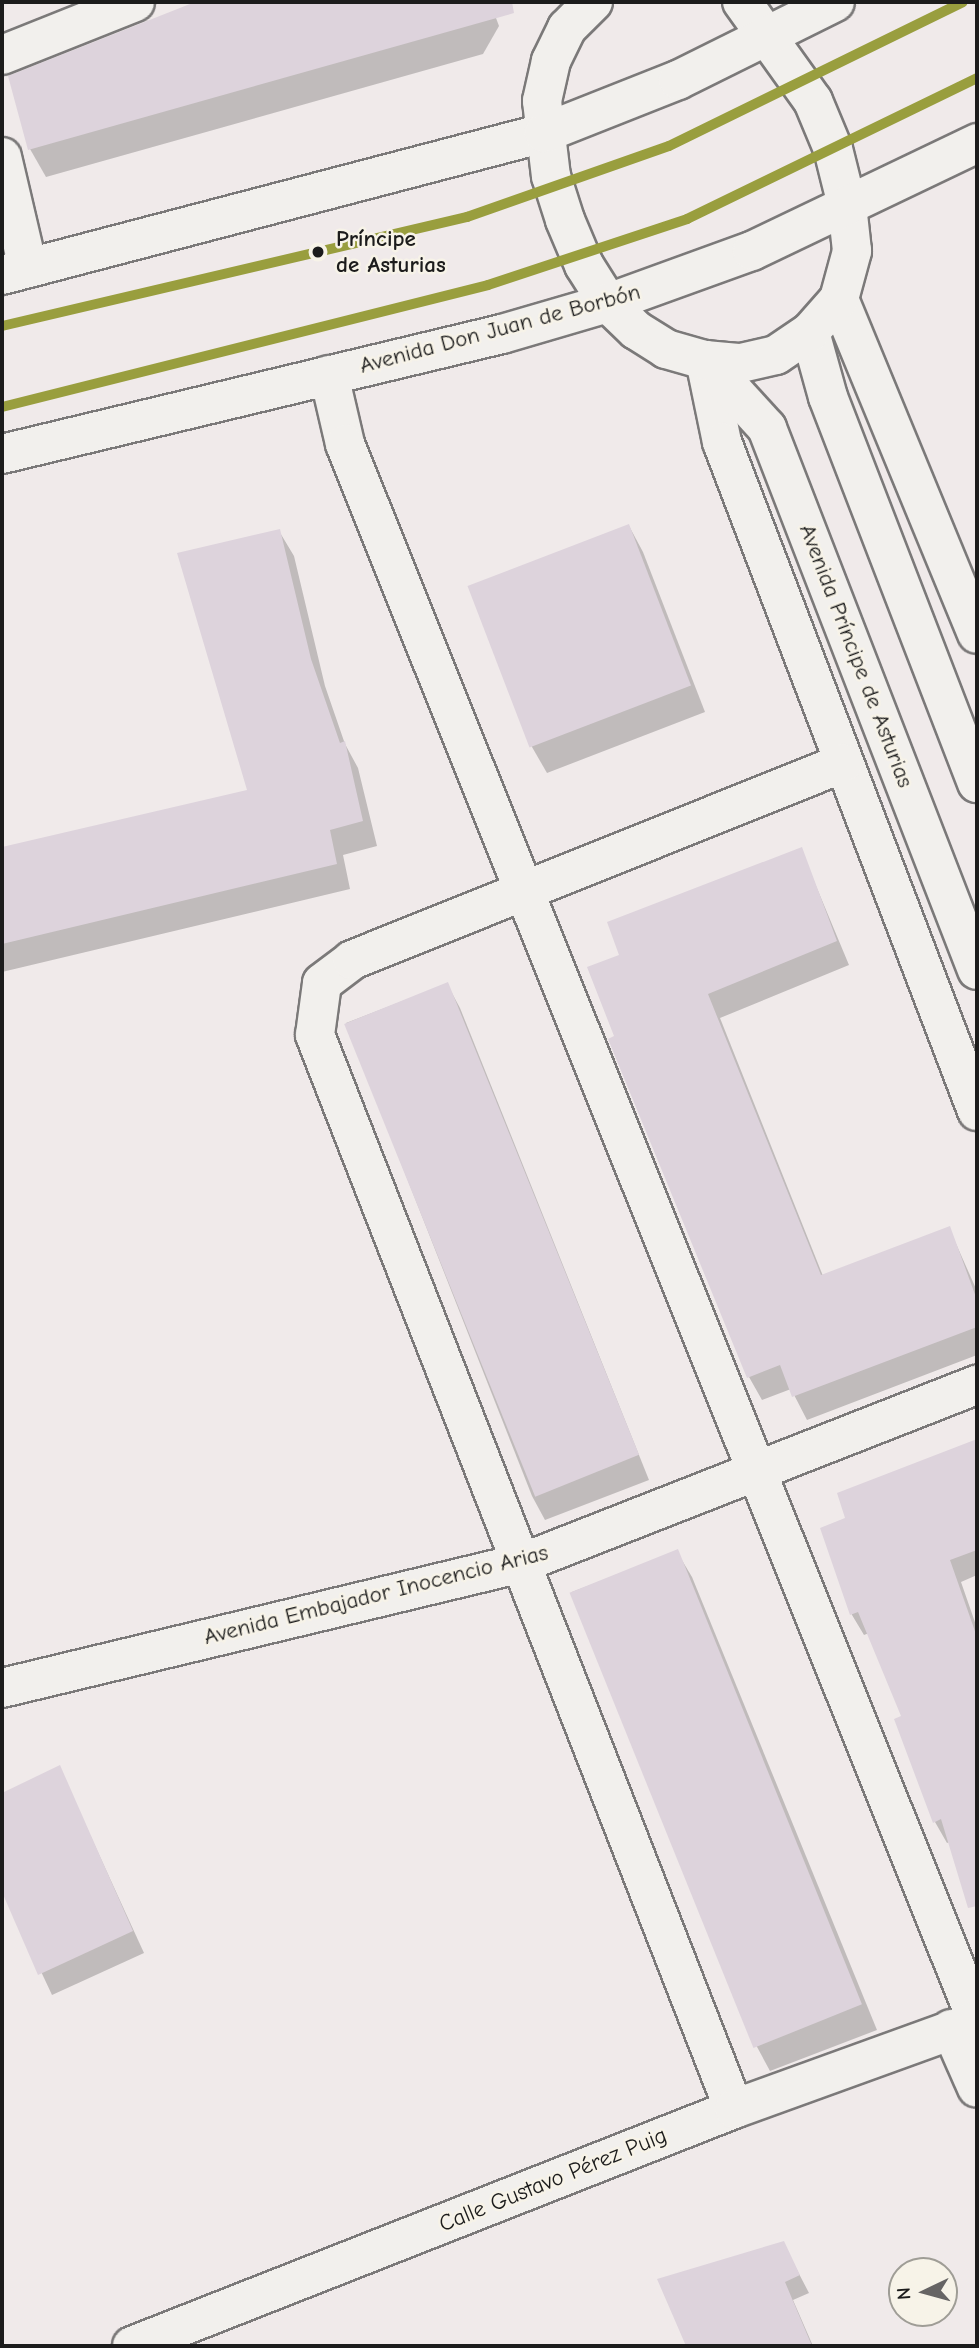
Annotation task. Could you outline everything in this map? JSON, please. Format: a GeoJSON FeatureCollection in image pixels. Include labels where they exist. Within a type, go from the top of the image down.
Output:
{"type":"FeatureCollection","features":[{"type":"Feature","properties":{"kind":"street"},"geometry":{"type":"LineString","coordinates":[[2,55],[135,2]]}},
{"type":"Feature","properties":{"kind":"street"},"geometry":{"type":"LineString","coordinates":[[572,11],[551,61],[542,101],[544,133],[565,220],[584,265],[608,303],[636,330],[666,349],[705,360],[741,363],[776,355],[810,332],[839,299],[852,251],[847,205],[833,149],[813,101],[742,2]]}},
{"type":"Feature","properties":{"kind":"street"},"geometry":{"type":"LineString","coordinates":[[2,157],[15,271],[544,133],[678,80],[835,2]]}},
{"type":"Feature","properties":{"kind":"street","name":"Avenida Don Juan de Borbón"},"geometry":{"type":"LineString","coordinates":[[2,454],[329,375],[608,303],[752,251],[977,143]]}},
{"type":"Feature","properties":{"kind":"street"},"geometry":{"type":"LineString","coordinates":[[839,299],[977,634]]}},
{"type":"Feature","properties":{"kind":"street"},"geometry":{"type":"LineString","coordinates":[[810,332],[828,397],[977,783]]}},
{"type":"Feature","properties":{"kind":"street"},"geometry":{"type":"LineString","coordinates":[[705,360],[722,442],[977,1111]]}},
{"type":"Feature","properties":{"kind":"street","name":"Avenida Príncipe de Asturias"},"geometry":{"type":"LineString","coordinates":[[705,360],[767,428],[977,970]]}},
{"type":"Feature","properties":{"kind":"street"},"geometry":{"type":"LineString","coordinates":[[329,375],[345,444],[754,1473],[968,2024],[977,2088]]}},
{"type":"Feature","properties":{"kind":"street"},"geometry":{"type":"LineString","coordinates":[[734,2109],[315,1035],[322,983],[352,960],[844,763]]}},
{"type":"Feature","properties":{"kind":"street","name":"Avenida Embajador Inocencio Arias"},"geometry":{"type":"LineString","coordinates":[[2,1688],[522,1563],[977,1385]]}},
{"type":"Feature","properties":{"kind":"street","name":"Calle Gustavo Pérez Puig"},"geometry":{"type":"LineString","coordinates":[[132,2346],[734,2109],[968,2024]]}},
{"type":"Feature","properties":{"kind":"building"},"geometry":{"type":"Polygon","coordinates":[[[195,2],[512,2],[514,13],[28,150],[8,76],[195,2]]]}},
{"type":"Feature","properties":{"kind":"building"},"geometry":{"type":"Polygon","coordinates":[[[629,524],[691,686],[529,748],[467,586],[629,524]]]}},
{"type":"Feature","properties":{"kind":"building"},"geometry":{"type":"Polygon","coordinates":[[[280,529],[311,659],[340,743],[345,741],[363,821],[330,830],[337,864],[2,944],[2,847],[247,790],[177,553],[280,529]]]}},
{"type":"Feature","properties":{"kind":"building"},"geometry":{"type":"Polygon","coordinates":[[[802,847],[837,941],[708,994],[821,1275],[950,1226],[977,1300],[977,1327],[792,1397],[780,1365],[747,1378],[608,1039],[614,1036],[587,967],[619,955],[607,922],[802,847]]]}},
{"type":"Feature","properties":{"kind":"building"},"geometry":{"type":"Polygon","coordinates":[[[448,982],[639,1455],[535,1497],[344,1024],[448,982]]]}},
{"type":"Feature","properties":{"kind":"building"},"geometry":{"type":"Polygon","coordinates":[[[977,1439],[977,1550],[950,1560],[977,1637],[977,1906],[968,1908],[941,1819],[933,1823],[894,1719],[901,1716],[858,1612],[850,1615],[820,1528],[845,1518],[837,1493],[977,1439]]]}},
{"type":"Feature","properties":{"kind":"building"},"geometry":{"type":"Polygon","coordinates":[[[678,1549],[862,2004],[753,2048],[570,1593],[678,1549]]]}},
{"type":"Feature","properties":{"kind":"building"},"geometry":{"type":"Polygon","coordinates":[[[60,1765],[133,1931],[38,1975],[2,1892],[2,1793],[60,1765]]]}},
{"type":"Feature","properties":{"kind":"building"},"geometry":{"type":"Polygon","coordinates":[[[784,2241],[800,2275],[785,2282],[812,2346],[686,2346],[657,2279],[784,2241]]]}},
{"type":"Feature","properties":{"kind":"transit line"},"geometry":{"type":"LineString","coordinates":[[2,326],[467,217],[669,146],[963,2]]}},
{"type":"Feature","properties":{"kind":"transit line"},"geometry":{"type":"LineString","coordinates":[[2,407],[488,285],[687,219],[977,78]]}},
{"type":"Feature","properties":{"kind":"place","name":"Príncipe de Asturias"},"geometry":{"type":"Point","coordinates":[318,252]}}]}
